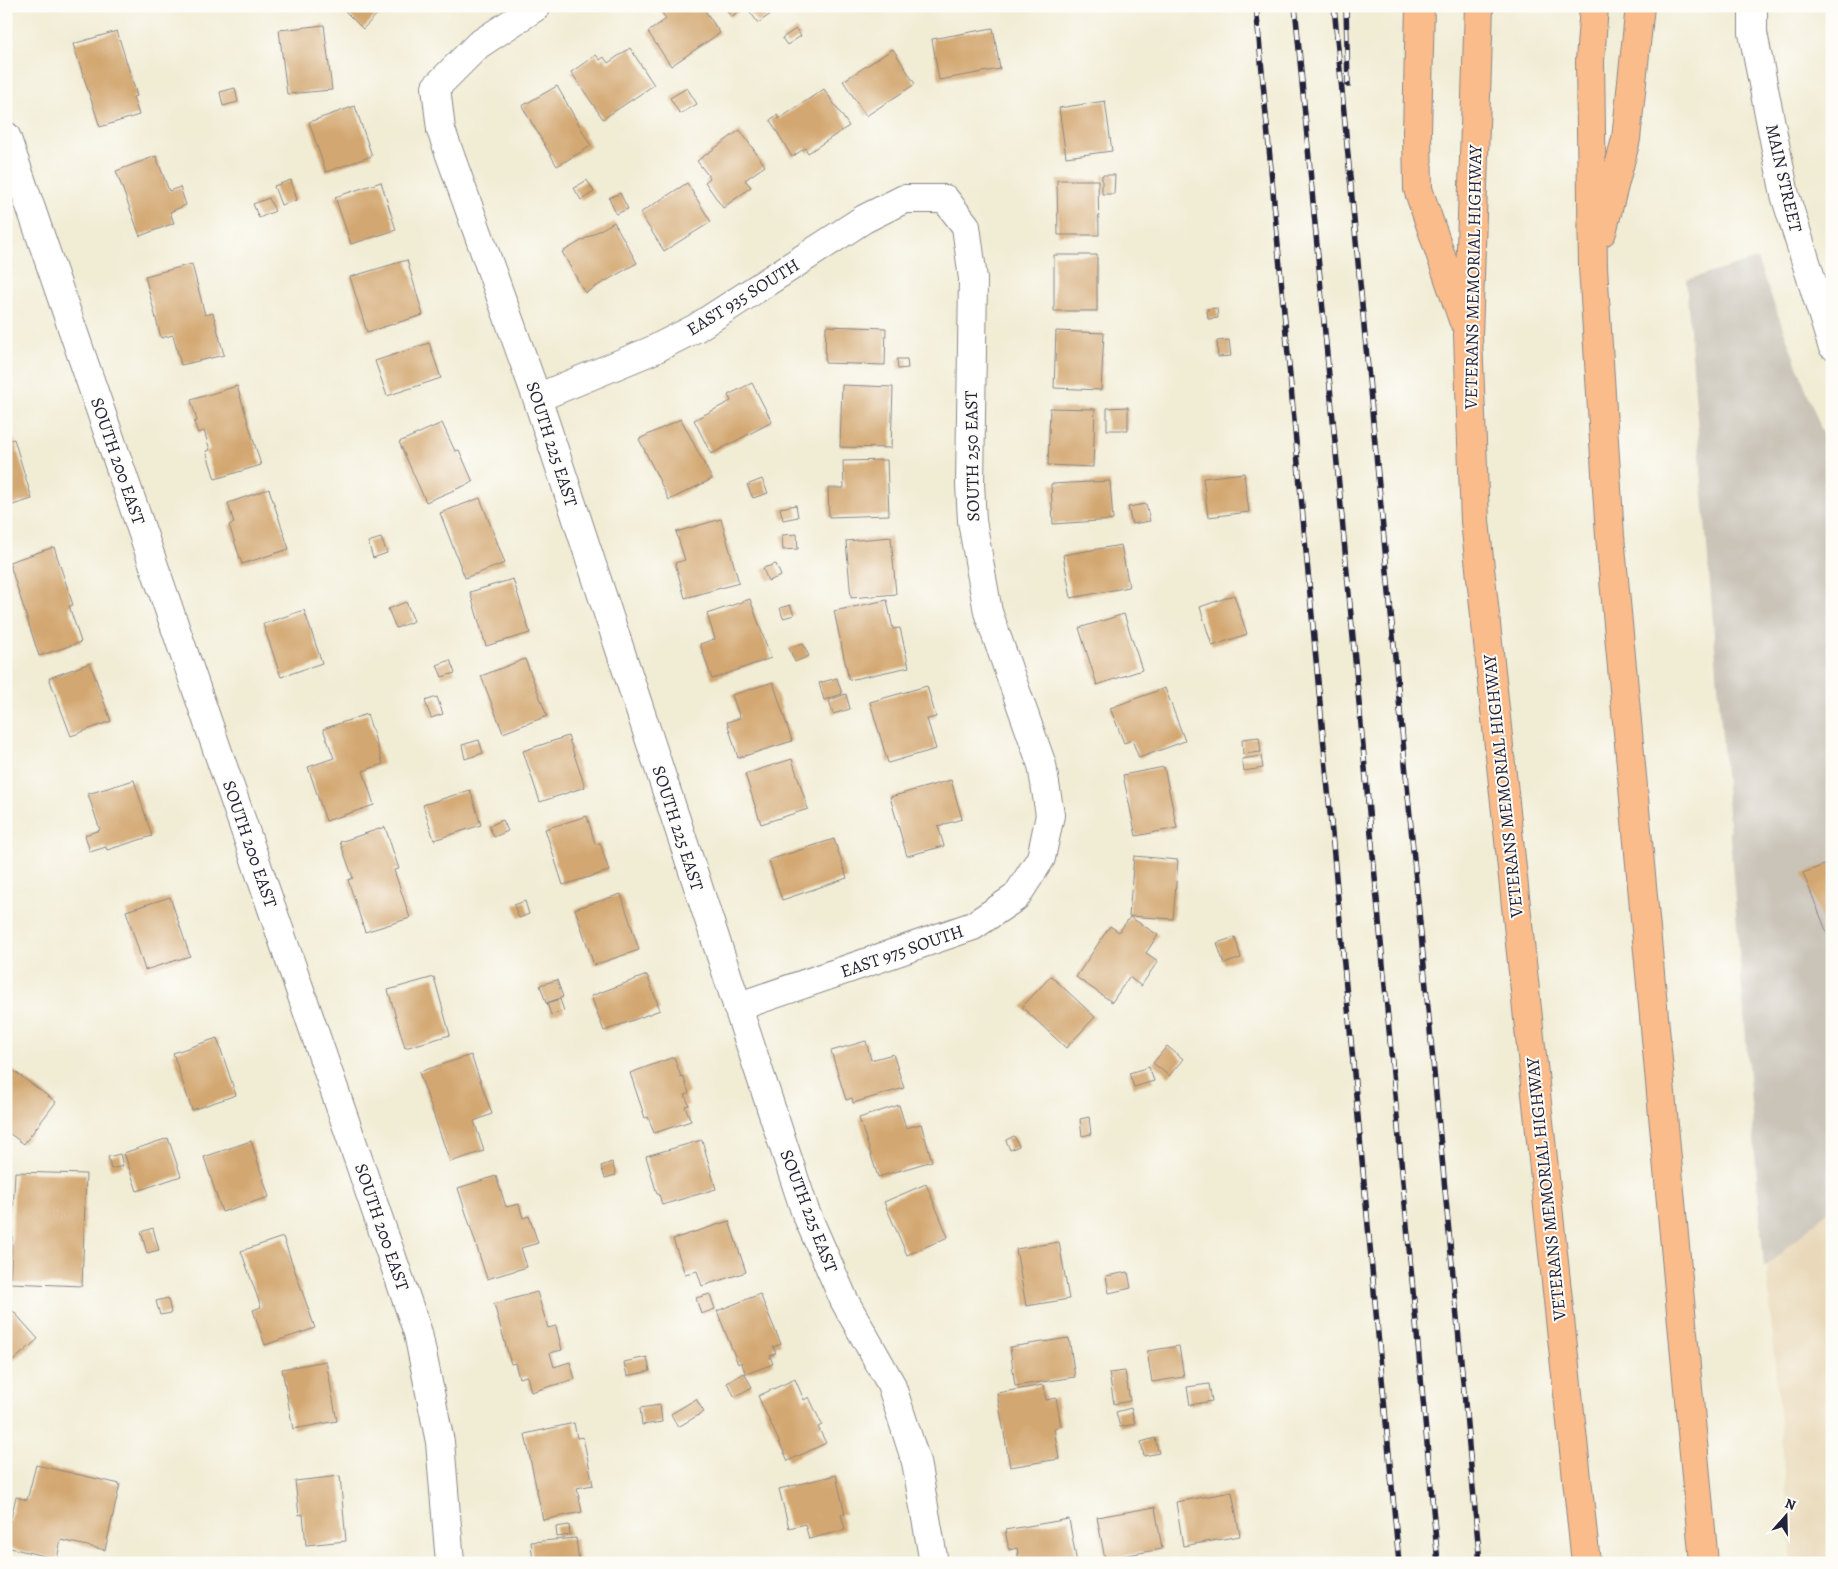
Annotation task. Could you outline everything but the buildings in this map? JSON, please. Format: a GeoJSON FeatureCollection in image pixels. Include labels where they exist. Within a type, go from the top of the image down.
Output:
{"type":"FeatureCollection","features":[{"type":"Feature","properties":{"kind":"highway"},"geometry":{"type":"LineString","coordinates":[[1420,6],[1417,96],[1418,189],[1468,336]]}},
{"type":"Feature","properties":{"kind":"highway","name":"VETERANS MEMORIAL HIGHWAY"},"geometry":{"type":"LineString","coordinates":[[1479,6],[1468,336],[1475,521],[1586,1563]]}},
{"type":"Feature","properties":{"kind":"highway"},"geometry":{"type":"LineString","coordinates":[[1594,6],[1590,61],[1592,267],[1610,536],[1704,1563]]}},
{"type":"Feature","properties":{"kind":"highway"},"geometry":{"type":"LineString","coordinates":[[1592,267],[1626,140],[1640,6]]}},
{"type":"Feature","properties":{"kind":"street","name":"SOUTH 225 EAST"},"geometry":{"type":"LineString","coordinates":[[536,6],[478,45],[436,87],[441,130],[537,398],[805,1211],[844,1300],[892,1384],[916,1462],[934,1563]]}},
{"type":"Feature","properties":{"kind":"street","name":"MAIN STREET"},"geometry":{"type":"LineString","coordinates":[[1754,6],[1753,33],[1785,195],[1832,345]]}},
{"type":"Feature","properties":{"kind":"street","name":"SOUTH 200 EAST"},"geometry":{"type":"LineString","coordinates":[[6,136],[418,1333],[440,1442],[450,1563]]}},
{"type":"Feature","properties":{"kind":"street","name":"EAST 935 SOUTH"},"geometry":{"type":"LineString","coordinates":[[537,398],[653,350],[696,328],[864,219],[904,199],[945,199]]}},
{"type":"Feature","properties":{"kind":"street","name":"SOUTH 250 EAST"},"geometry":{"type":"LineString","coordinates":[[945,199],[966,226],[973,279],[970,484],[972,521],[988,612],[1042,765],[1050,814],[1041,858]]}},
{"type":"Feature","properties":{"kind":"street","name":"EAST 975 SOUTH"},"geometry":{"type":"LineString","coordinates":[[737,1007],[973,926],[1016,897],[1041,858]]}},
{"type":"Feature","properties":{"kind":"shaded area"},"geometry":{"type":"Polygon","coordinates":[[[1757,259],[1832,458],[1832,1207],[1764,1268],[1686,280],[1757,259]]]}},
{"type":"Feature","properties":{"kind":"shaded area"},"geometry":{"type":"Polygon","coordinates":[[[1832,1178],[1832,1563],[1792,1563],[1764,1236],[1832,1178]]]}},
{"type":"Feature","properties":{"kind":"railway"},"geometry":{"type":"LineString","coordinates":[[1256,6],[1399,1563]]}},
{"type":"Feature","properties":{"kind":"railway"},"geometry":{"type":"LineString","coordinates":[[1295,6],[1438,1563]]}},
{"type":"Feature","properties":{"kind":"railway"},"geometry":{"type":"LineString","coordinates":[[1334,6],[1480,1563]]}},
{"type":"Feature","properties":{"kind":"railway"},"geometry":{"type":"LineString","coordinates":[[1346,6],[1348,85]]}}]}
